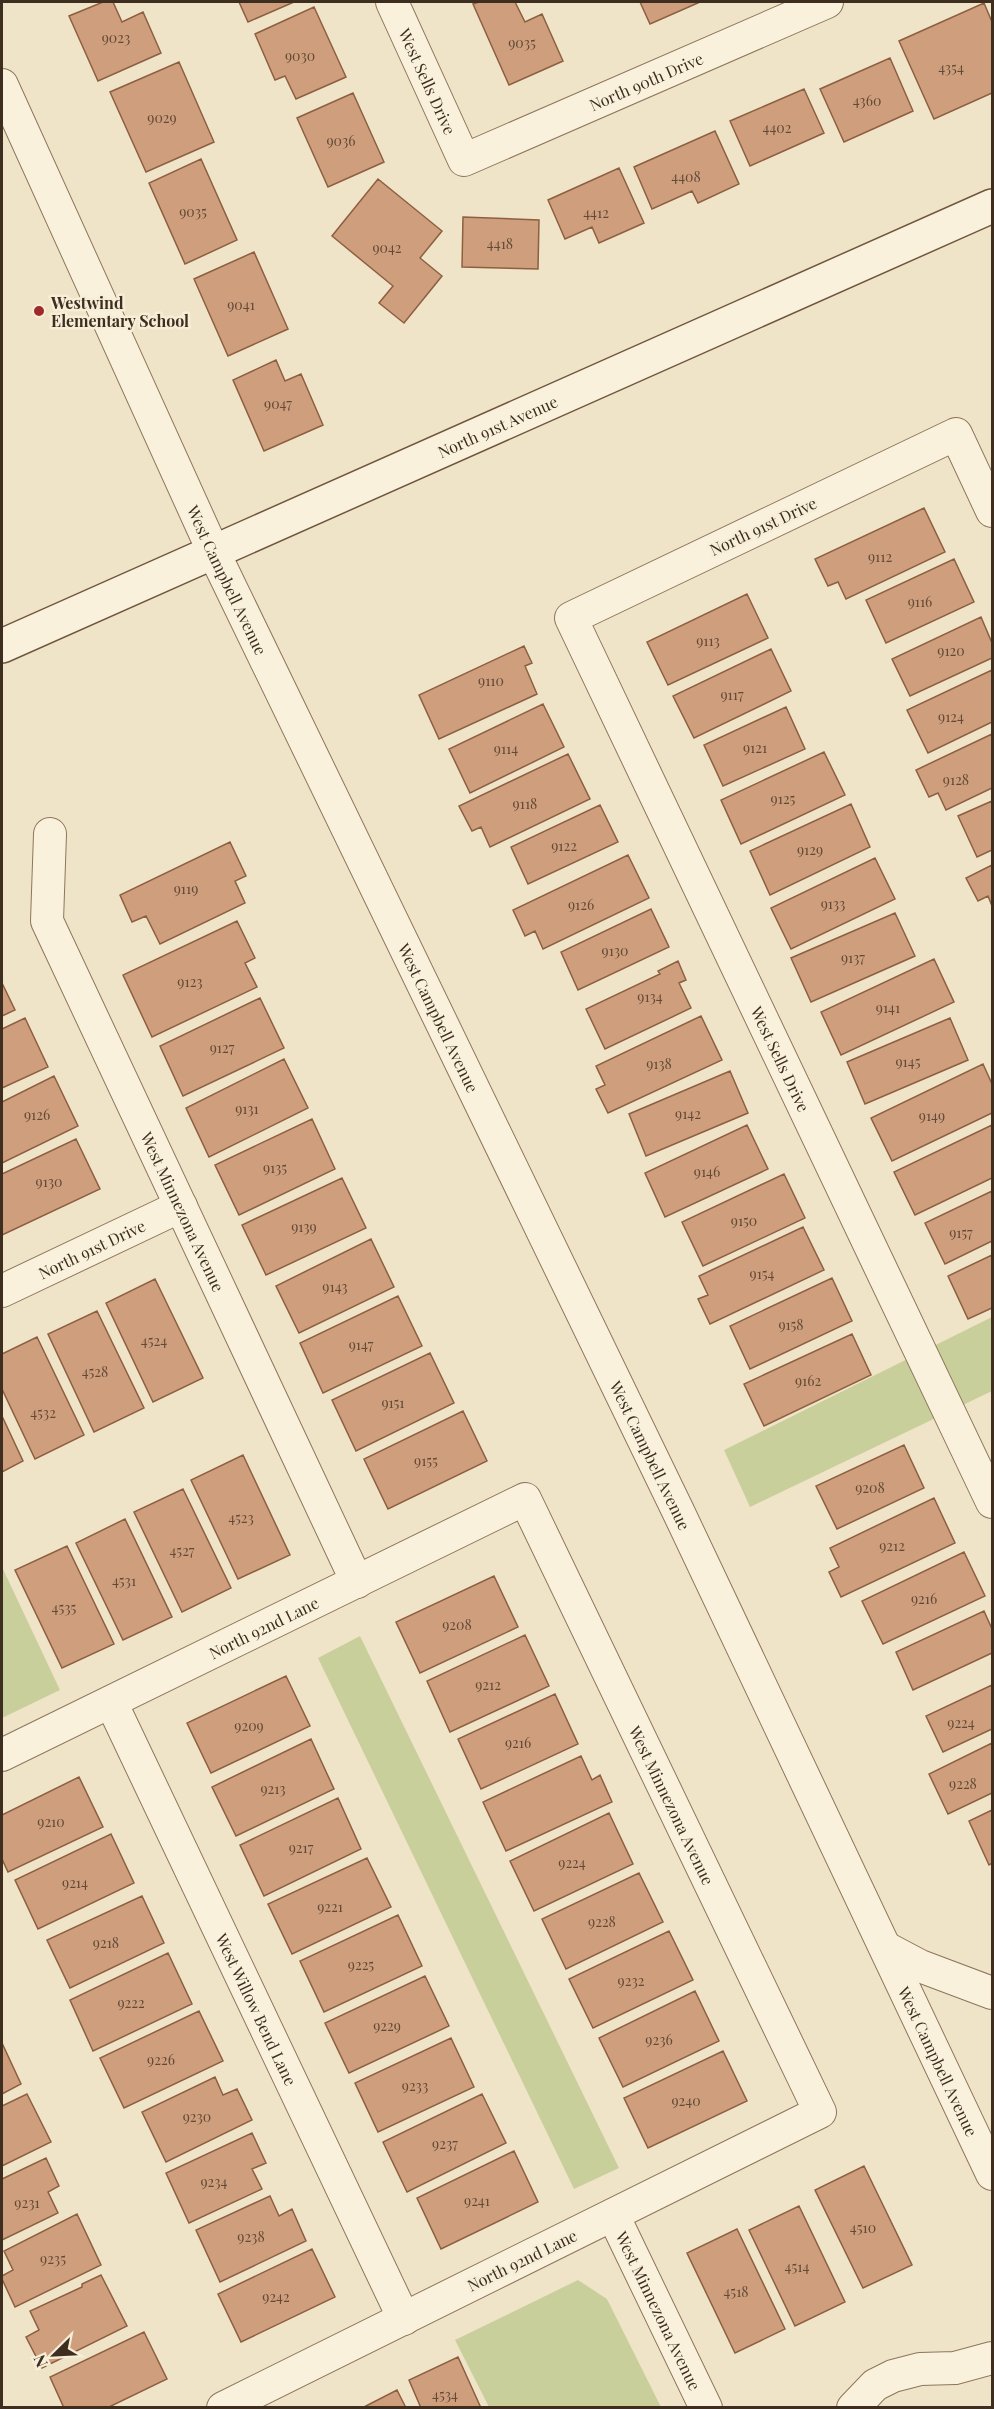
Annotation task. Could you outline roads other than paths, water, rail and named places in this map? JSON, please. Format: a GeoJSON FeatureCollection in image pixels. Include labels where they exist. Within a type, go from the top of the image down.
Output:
{"type":"FeatureCollection","features":[{"type":"Feature","properties":{"kind":"main road","name":"North 91st Avenue"},"geometry":{"type":"LineString","coordinates":[[2,646],[993,206]]}},
{"type":"Feature","properties":{"kind":"street","name":"West Sells Drive"},"geometry":{"type":"LineString","coordinates":[[392,2],[464,160]]}},
{"type":"Feature","properties":{"kind":"street","name":"North 90th Drive"},"geometry":{"type":"LineString","coordinates":[[464,160],[788,10],[827,2]]}},
{"type":"Feature","properties":{"kind":"street","name":"West Campbell Avenue"},"geometry":{"type":"LineString","coordinates":[[2,86],[214,553],[678,1511],[886,1948],[979,2124],[993,2174]]}},
{"type":"Feature","properties":{"kind":"street","name":"North 91st Drive"},"geometry":{"type":"LineString","coordinates":[[571,618],[956,434],[993,511]]}},
{"type":"Feature","properties":{"kind":"street","name":"West Sells Drive"},"geometry":{"type":"LineString","coordinates":[[571,618],[993,1502]]}},
{"type":"Feature","properties":{"kind":"street","name":"West Minnezona Avenue"},"geometry":{"type":"LineString","coordinates":[[50,834],[47,921],[357,1582]]}},
{"type":"Feature","properties":{"kind":"street","name":"North 91st Drive"},"geometry":{"type":"LineString","coordinates":[[2,1291],[181,1206]]}},
{"type":"Feature","properties":{"kind":"street","name":"West Minnezona Avenue"},"geometry":{"type":"LineString","coordinates":[[525,1498],[820,2112]]}},
{"type":"Feature","properties":{"kind":"street","name":"North 92nd Lane"},"geometry":{"type":"LineString","coordinates":[[2,1755],[525,1498]]}},
{"type":"Feature","properties":{"kind":"street","name":"West Willow Bend Lane"},"geometry":{"type":"LineString","coordinates":[[111,1702],[404,2319]]}},
{"type":"Feature","properties":{"kind":"street","name":"West Campbell Avenue"},"geometry":{"type":"LineString","coordinates":[[886,1948],[920,1966],[993,1993]]}},
{"type":"Feature","properties":{"kind":"street","name":"North 92nd Lane"},"geometry":{"type":"LineString","coordinates":[[223,2408],[820,2112]]}},
{"type":"Feature","properties":{"kind":"street","name":"West Minnezona Avenue"},"geometry":{"type":"LineString","coordinates":[[613,2215],[706,2408]]}},
{"type":"Feature","properties":{"kind":"street"},"geometry":{"type":"LineString","coordinates":[[853,2408],[875,2385],[893,2376],[921,2369],[955,2368],[993,2358]]}},
{"type":"Feature","properties":{"kind":"place","name":"Westwind Elementary School"},"geometry":{"type":"Point","coordinates":[39,311]}}]}
